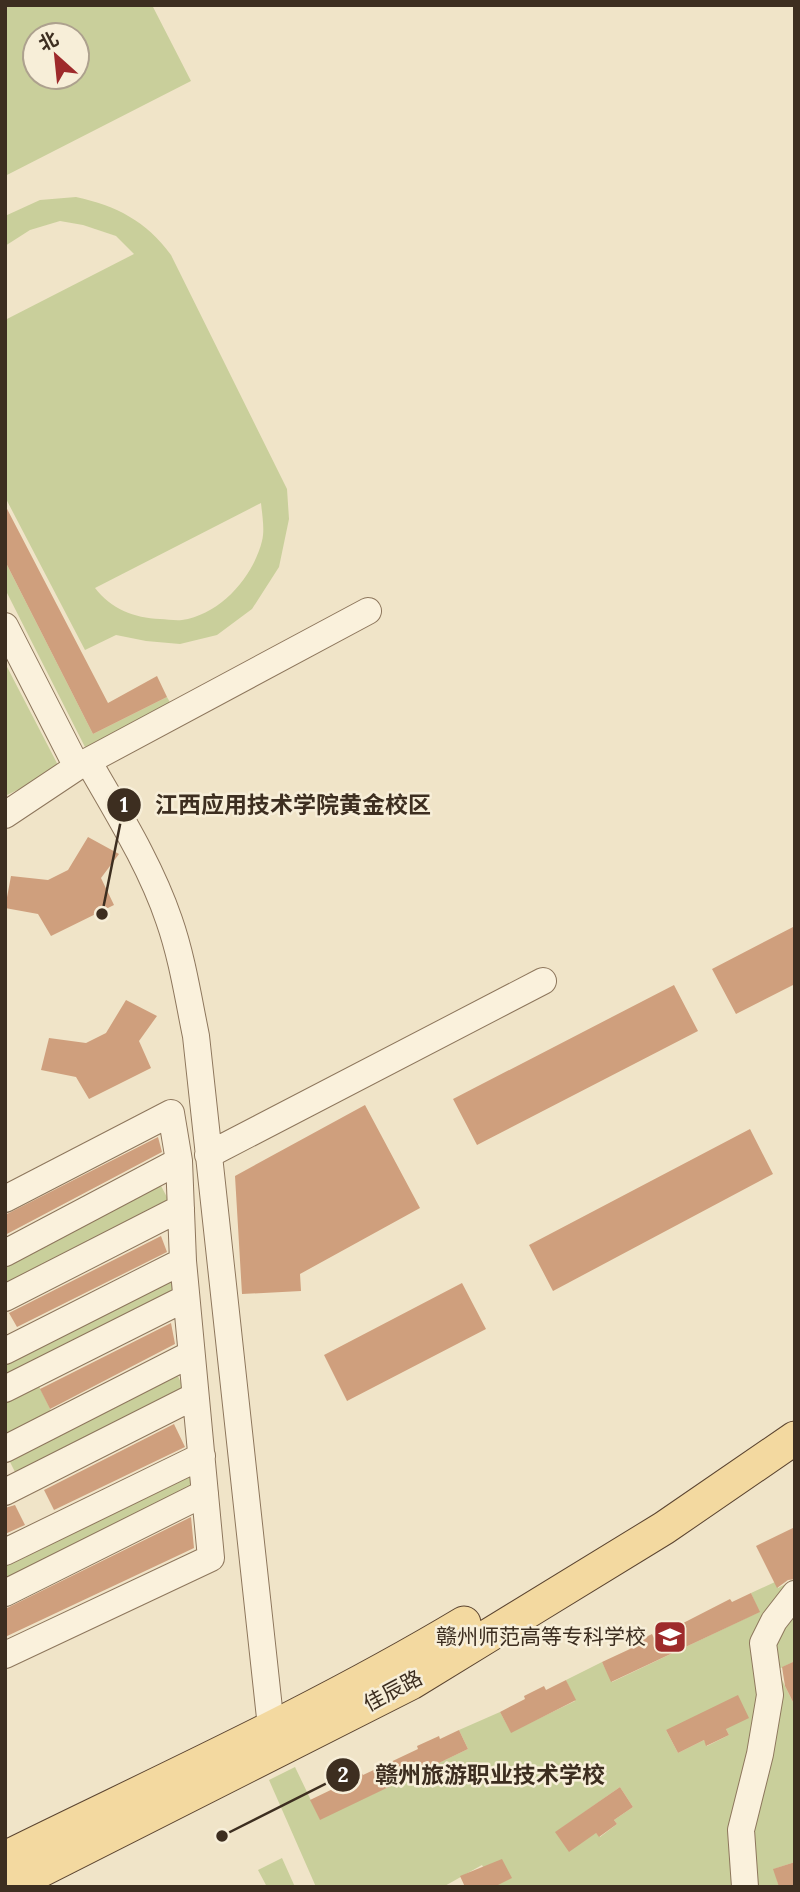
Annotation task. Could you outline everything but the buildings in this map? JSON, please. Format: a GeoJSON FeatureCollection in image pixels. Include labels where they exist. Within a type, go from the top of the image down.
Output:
{"type":"FeatureCollection","features":[{"type":"Feature","properties":{"kind":"main road","name":"佳辰路"},"geometry":{"type":"LineString","coordinates":[[5,1858],[403,1660],[652,1512],[795,1415]]}},
{"type":"Feature","properties":{"kind":"main road","name":"佳辰路"},"geometry":{"type":"LineString","coordinates":[[8,1887],[411,1683],[664,1528],[795,1438]]}},
{"type":"Feature","properties":{"kind":"street"},"geometry":{"type":"LineString","coordinates":[[5,815],[83,764],[368,611]]}},
{"type":"Feature","properties":{"kind":"street"},"geometry":{"type":"LineString","coordinates":[[5,626],[83,764],[145,862],[169,920],[181,964],[196,1036],[271,1727]]}},
{"type":"Feature","properties":{"kind":"street"},"geometry":{"type":"LineString","coordinates":[[208,1156],[543,982]]}},
{"type":"Feature","properties":{"kind":"street"},"geometry":{"type":"LineString","coordinates":[[5,1199],[171,1113],[179,1161],[183,1261],[211,1558],[5,1655]]}},
{"type":"Feature","properties":{"kind":"street"},"geometry":{"type":"LineString","coordinates":[[5,1253],[179,1161]]}},
{"type":"Feature","properties":{"kind":"street"},"geometry":{"type":"LineString","coordinates":[[5,1298],[181,1208]]}},
{"type":"Feature","properties":{"kind":"street"},"geometry":{"type":"LineString","coordinates":[[5,1351],[183,1261]]}},
{"type":"Feature","properties":{"kind":"street"},"geometry":{"type":"LineString","coordinates":[[5,1389],[186,1298]]}},
{"type":"Feature","properties":{"kind":"street"},"geometry":{"type":"LineString","coordinates":[[5,1449],[191,1354]]}},
{"type":"Feature","properties":{"kind":"street"},"geometry":{"type":"LineString","coordinates":[[5,1492],[195,1396]]}},
{"type":"Feature","properties":{"kind":"street"},"geometry":{"type":"LineString","coordinates":[[5,1552],[202,1455]]}},
{"type":"Feature","properties":{"kind":"street"},"geometry":{"type":"LineString","coordinates":[[5,1593],[205,1493]]}},
{"type":"Feature","properties":{"kind":"street"},"geometry":{"type":"LineString","coordinates":[[745,1887],[741,1830],[761,1755],[769,1695],[764,1643],[774,1621],[795,1594]]}},
{"type":"Feature","properties":{"kind":"green space"},"geometry":{"type":"Polygon","coordinates":[[[5,5],[152,5],[191,81],[5,176],[5,5]]]}},
{"type":"Feature","properties":{"kind":"green space"},"geometry":{"type":"Polygon","coordinates":[[[76,197],[105,205],[141,224],[161,243],[171,255],[287,489],[289,519],[279,567],[252,609],[217,635],[180,644],[116,635],[85,650],[5,497],[5,320],[134,254],[116,236],[60,221],[30,230],[5,246],[5,216],[40,200],[76,197]],[[261,503],[95,588],[108,602],[141,617],[182,620],[210,610],[233,592],[258,554],[263,537],[261,503]]]}},
{"type":"Feature","properties":{"kind":"green space"},"geometry":{"type":"Polygon","coordinates":[[[5,561],[93,734],[167,697],[172,706],[86,749],[5,589],[5,561]]]}},
{"type":"Feature","properties":{"kind":"green space"},"geometry":{"type":"Polygon","coordinates":[[[5,663],[60,769],[5,796],[5,663]]]}},
{"type":"Feature","properties":{"kind":"green space"},"geometry":{"type":"Polygon","coordinates":[[[160,1184],[169,1201],[5,1286],[5,1264],[160,1184]]]}},
{"type":"Feature","properties":{"kind":"green space"},"geometry":{"type":"Polygon","coordinates":[[[173,1280],[179,1293],[5,1379],[5,1364],[173,1280]]]}},
{"type":"Feature","properties":{"kind":"green space"},"geometry":{"type":"Polygon","coordinates":[[[178,1376],[185,1392],[16,1474],[8,1458],[178,1376]]]}},
{"type":"Feature","properties":{"kind":"green space"},"geometry":{"type":"Polygon","coordinates":[[[39,1386],[52,1413],[5,1437],[5,1403],[39,1386]]]}},
{"type":"Feature","properties":{"kind":"green space"},"geometry":{"type":"Polygon","coordinates":[[[196,1474],[197,1490],[5,1586],[5,1566],[196,1474]]]}},
{"type":"Feature","properties":{"kind":"green space","name":"赣州师范高等专科学校"},"geometry":{"type":"Polygon","coordinates":[[[795,1579],[795,1661],[777,1670],[795,1706],[795,1862],[774,1869],[779,1887],[494,1887],[482,1865],[443,1887],[316,1887],[269,1780],[295,1767],[320,1819],[468,1749],[459,1730],[500,1712],[511,1732],[575,1701],[566,1680],[602,1662],[612,1682],[759,1612],[751,1593],[775,1582],[778,1588],[795,1579]],[[726,1729],[666,1730],[678,1753],[704,1740],[707,1746],[729,1735],[726,1729]],[[620,1787],[556,1832],[596,1833],[600,1837],[617,1824],[614,1820],[633,1807],[620,1787]]]}},
{"type":"Feature","properties":{"kind":"green space"},"geometry":{"type":"Polygon","coordinates":[[[282,1858],[295,1887],[267,1887],[258,1870],[282,1858]]]}},
{"type":"Feature","properties":{"kind":"place","name":"江西应用技术学院黄金校区"},"geometry":{"type":"Point","coordinates":[102,914]}},
{"type":"Feature","properties":{"kind":"place","name":"赣州师范高等专科学校"},"geometry":{"type":"Point","coordinates":[670,1637]}},
{"type":"Feature","properties":{"kind":"place","name":"赣州旅游职业技术学校"},"geometry":{"type":"Point","coordinates":[222,1836]}}]}
